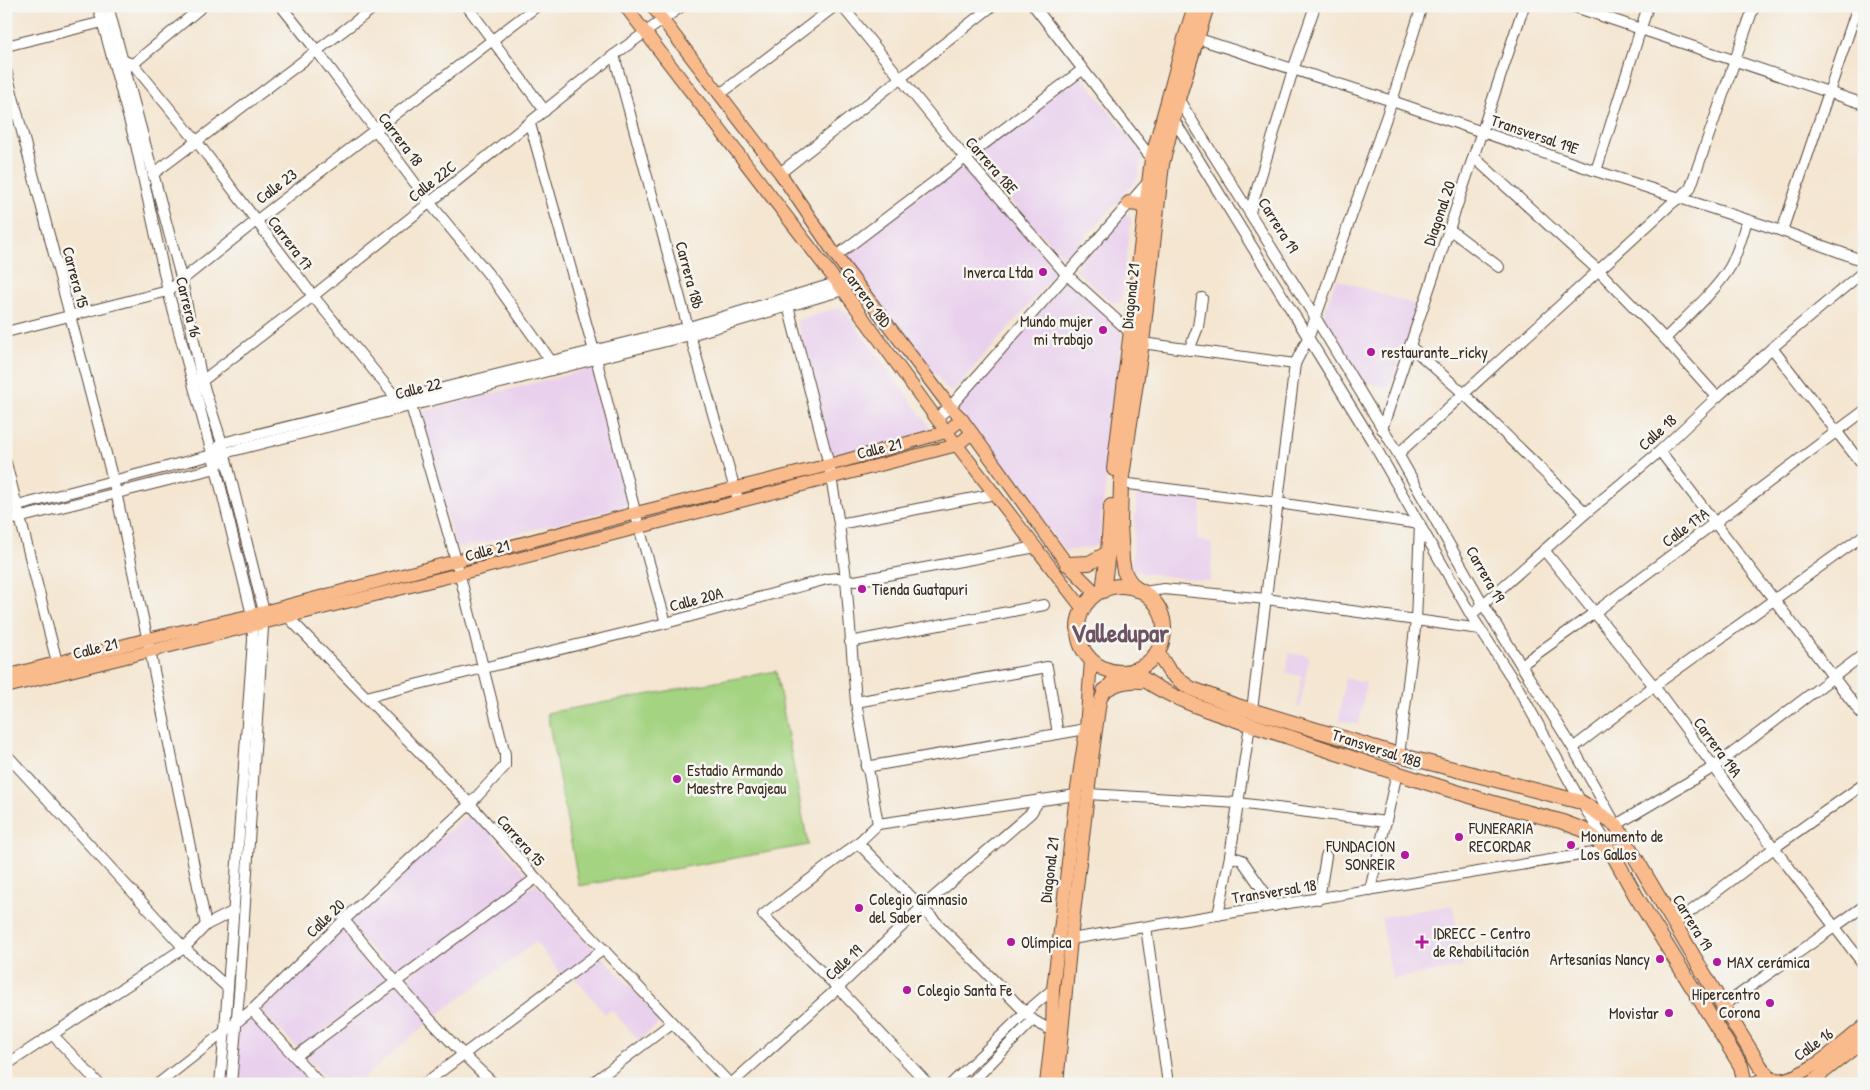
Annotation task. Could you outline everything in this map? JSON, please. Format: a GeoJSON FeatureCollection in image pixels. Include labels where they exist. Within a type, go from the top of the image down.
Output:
{"type":"FeatureCollection","features":[{"type":"Feature","properties":{"kind":"highway","name":"Diagonal 21"},"geometry":{"type":"LineString","coordinates":[[1140,591],[1128,579],[1122,560],[1120,524],[1122,483],[1142,343],[1157,161],[1171,97],[1196,6]]}},
{"type":"Feature","properties":{"kind":"highway","name":"Diagonal 21"},"geometry":{"type":"LineString","coordinates":[[1100,592],[1108,553],[1112,480],[1132,332],[1148,182],[1174,119],[1171,97],[1196,38],[1207,6]]}},
{"type":"Feature","properties":{"kind":"highway"},"geometry":{"type":"LineString","coordinates":[[1130,203],[1138,204],[1145,208]]}},
{"type":"Feature","properties":{"kind":"highway"},"geometry":{"type":"LineString","coordinates":[[1067,564],[1089,563],[1108,553]]}},
{"type":"Feature","properties":{"kind":"highway"},"geometry":{"type":"LineString","coordinates":[[1120,587],[1140,591],[1155,604],[1163,619],[1164,630],[1158,652],[1143,666],[1129,671],[1106,670],[1091,660],[1084,652],[1078,630],[1079,619],[1083,609],[1100,592],[1120,587]]}},
{"type":"Feature","properties":{"kind":"highway","name":"Transversal 18B"},"geometry":{"type":"LineString","coordinates":[[1158,652],[1169,671],[1190,688],[1251,717],[1397,773],[1572,825],[1584,830],[1611,851]]}},
{"type":"Feature","properties":{"kind":"highway","name":"Transversal 18B"},"geometry":{"type":"LineString","coordinates":[[1129,671],[1179,698],[1581,802],[1616,825]]}},
{"type":"Feature","properties":{"kind":"highway"},"geometry":{"type":"LineString","coordinates":[[1104,691],[1114,684],[1127,681],[1140,681],[1152,684]]}},
{"type":"Feature","properties":{"kind":"highway","name":"Carrera 19"},"geometry":{"type":"LineString","coordinates":[[1616,825],[1760,1066],[1778,1081]]}},
{"type":"Feature","properties":{"kind":"highway","name":"Carrera 19"},"geometry":{"type":"LineString","coordinates":[[1611,851],[1636,896],[1742,1066],[1745,1084]]}},
{"type":"Feature","properties":{"kind":"highway"},"geometry":{"type":"LineString","coordinates":[[1754,1084],[1761,1080],[1778,1081]]}},
{"type":"Feature","properties":{"kind":"main road","name":"Carrera 18D"},"geometry":{"type":"LineString","coordinates":[[625,6],[840,287],[946,432],[1083,609]]}},
{"type":"Feature","properties":{"kind":"main road","name":"Carrera 18D"},"geometry":{"type":"LineString","coordinates":[[652,6],[780,173],[836,256],[950,406],[962,419],[1067,564],[1100,592]]}},
{"type":"Feature","properties":{"kind":"main road","name":"Calle 21"},"geometry":{"type":"LineString","coordinates":[[259,619],[288,617],[739,502],[946,432],[962,419]]}},
{"type":"Feature","properties":{"kind":"main road","name":"Calle 21"},"geometry":{"type":"LineString","coordinates":[[6,687],[59,668],[259,619],[456,560],[735,488],[956,445],[972,433]]}},
{"type":"Feature","properties":{"kind":"main road","name":"Diagonal 21"},"geometry":{"type":"LineString","coordinates":[[1057,1084],[1071,939],[1091,660]]}},
{"type":"Feature","properties":{"kind":"main road","name":"Calle 21"},"geometry":{"type":"LineString","coordinates":[[6,676],[59,668]]}},
{"type":"Feature","properties":{"kind":"main road"},"geometry":{"type":"LineString","coordinates":[[1104,691],[1114,680],[1129,671]]}},
{"type":"Feature","properties":{"kind":"main road","name":"Diagonal 21"},"geometry":{"type":"LineString","coordinates":[[1046,1084],[1052,1031],[1053,989],[1082,794],[1100,701],[1104,691]]}},
{"type":"Feature","properties":{"kind":"main road","name":"Calle 16"},"geometry":{"type":"LineString","coordinates":[[1778,1081],[1789,1079],[1802,1072],[1864,1026]]}},
{"type":"Feature","properties":{"kind":"main road","name":"Calle 16"},"geometry":{"type":"LineString","coordinates":[[1809,1084],[1864,1041]]}},
{"type":"Feature","properties":{"kind":"street"},"geometry":{"type":"LineString","coordinates":[[128,63],[203,6]]}},
{"type":"Feature","properties":{"kind":"street","name":"Carrera 18"},"geometry":{"type":"LineString","coordinates":[[281,6],[317,51],[429,202],[494,281],[551,361]]}},
{"type":"Feature","properties":{"kind":"street"},"geometry":{"type":"LineString","coordinates":[[153,174],[376,6]]}},
{"type":"Feature","properties":{"kind":"street"},"geometry":{"type":"LineString","coordinates":[[467,6],[545,111]]}},
{"type":"Feature","properties":{"kind":"street","name":"Calle 23"},"geometry":{"type":"LineString","coordinates":[[6,332],[168,291],[256,221],[537,6]]}},
{"type":"Feature","properties":{"kind":"street","name":"Calle 22C"},"geometry":{"type":"LineString","coordinates":[[202,381],[313,296],[614,55],[682,6]]}},
{"type":"Feature","properties":{"kind":"street"},"geometry":{"type":"LineString","coordinates":[[719,94],[835,6]]}},
{"type":"Feature","properties":{"kind":"street","name":"Carrera 18E"},"geometry":{"type":"LineString","coordinates":[[842,6],[966,159],[1066,274],[1142,343]]}},
{"type":"Feature","properties":{"kind":"street"},"geometry":{"type":"LineString","coordinates":[[780,173],[992,6]]}},
{"type":"Feature","properties":{"kind":"street"},"geometry":{"type":"LineString","coordinates":[[1034,6],[1082,70],[1157,161]]}},
{"type":"Feature","properties":{"kind":"street"},"geometry":{"type":"LineString","coordinates":[[1250,212],[1293,70],[1316,6]]}},
{"type":"Feature","properties":{"kind":"street"},"geometry":{"type":"LineString","coordinates":[[1218,915],[1230,856],[1251,717],[1295,364],[1309,336],[1392,101],[1422,6]]}},
{"type":"Feature","properties":{"kind":"street","name":"Diagonal 20"},"geometry":{"type":"LineString","coordinates":[[1382,429],[1524,6]]}},
{"type":"Feature","properties":{"kind":"street"},"geometry":{"type":"LineString","coordinates":[[1572,6],[1864,104]]}},
{"type":"Feature","properties":{"kind":"street"},"geometry":{"type":"LineString","coordinates":[[1596,171],[1639,29],[1648,6]]}},
{"type":"Feature","properties":{"kind":"street"},"geometry":{"type":"LineString","coordinates":[[1398,454],[1690,189],[1754,6]]}},
{"type":"Feature","properties":{"kind":"street"},"geometry":{"type":"LineString","coordinates":[[1782,231],[1858,6]]}},
{"type":"Feature","properties":{"kind":"street"},"geometry":{"type":"LineString","coordinates":[[6,39],[105,14]]}},
{"type":"Feature","properties":{"kind":"street"},"geometry":{"type":"LineString","coordinates":[[6,46],[105,14]]}},
{"type":"Feature","properties":{"kind":"street","name":"Carrera 16"},"geometry":{"type":"LineString","coordinates":[[105,14],[128,63],[153,174],[182,281],[202,381],[222,443],[259,619]]}},
{"type":"Feature","properties":{"kind":"street","name":"Carrera 16"},"geometry":{"type":"LineString","coordinates":[[105,14],[168,291],[259,619]]}},
{"type":"Feature","properties":{"kind":"street","name":"Transversal 19E"},"geometry":{"type":"LineString","coordinates":[[1196,38],[1782,231],[1864,261]]}},
{"type":"Feature","properties":{"kind":"street","name":"Carrera 18b"},"geometry":{"type":"LineString","coordinates":[[614,55],[739,502]]}},
{"type":"Feature","properties":{"kind":"street","name":"Carrera 17"},"geometry":{"type":"LineString","coordinates":[[128,63],[197,142],[313,296],[397,399]]}},
{"type":"Feature","properties":{"kind":"street","name":"Carrera 15"},"geometry":{"type":"LineString","coordinates":[[6,70],[116,492],[149,645]]}},
{"type":"Feature","properties":{"kind":"street"},"geometry":{"type":"LineString","coordinates":[[836,256],[1082,70]]}},
{"type":"Feature","properties":{"kind":"street","name":"Carrera 19"},"geometry":{"type":"LineString","coordinates":[[1171,97],[1250,212],[1315,318],[1398,454],[1483,604],[1572,748],[1616,825]]}},
{"type":"Feature","properties":{"kind":"street","name":"Carrera 19"},"geometry":{"type":"LineString","coordinates":[[1174,119],[1309,336],[1471,614],[1516,684],[1581,802],[1611,851]]}},
{"type":"Feature","properties":{"kind":"street"},"geometry":{"type":"LineString","coordinates":[[530,124],[595,355],[639,527],[666,623]]}},
{"type":"Feature","properties":{"kind":"street"},"geometry":{"type":"LineString","coordinates":[[1474,155],[1478,161],[1599,271],[1665,339],[1717,397]]}},
{"type":"Feature","properties":{"kind":"street"},"geometry":{"type":"LineString","coordinates":[[936,418],[950,406],[1148,182]]}},
{"type":"Feature","properties":{"kind":"street"},"geometry":{"type":"LineString","coordinates":[[1665,339],[1718,283],[1730,267],[1747,220]]}},
{"type":"Feature","properties":{"kind":"street"},"geometry":{"type":"LineString","coordinates":[[1449,228],[1499,266]]}},
{"type":"Feature","properties":{"kind":"street","name":"Calle 18"},"geometry":{"type":"LineString","coordinates":[[1471,614],[1660,451],[1772,348],[1864,271]]}},
{"type":"Feature","properties":{"kind":"street","name":"Calle 22"},"geometry":{"type":"LineString","coordinates":[[224,453],[411,406],[595,355],[788,306],[840,287]]}},
{"type":"Feature","properties":{"kind":"street","name":"Calle 22"},"geometry":{"type":"LineString","coordinates":[[690,331],[840,287]]}},
{"type":"Feature","properties":{"kind":"street"},"geometry":{"type":"LineString","coordinates":[[1189,350],[1198,327],[1202,298]]}},
{"type":"Feature","properties":{"kind":"street"},"geometry":{"type":"LineString","coordinates":[[788,306],[830,471],[840,524],[856,702],[866,767],[878,824]]}},
{"type":"Feature","properties":{"kind":"street"},"geometry":{"type":"LineString","coordinates":[[1142,343],[1295,364]]}},
{"type":"Feature","properties":{"kind":"street"},"geometry":{"type":"LineString","coordinates":[[1410,346],[1463,393],[1586,513]]}},
{"type":"Feature","properties":{"kind":"street"},"geometry":{"type":"LineString","coordinates":[[1772,348],[1864,467]]}},
{"type":"Feature","properties":{"kind":"street","name":"Calle 22"},"geometry":{"type":"LineString","coordinates":[[222,443],[551,361],[595,355]]}},
{"type":"Feature","properties":{"kind":"street"},"geometry":{"type":"LineString","coordinates":[[411,406],[456,560],[483,668]]}},
{"type":"Feature","properties":{"kind":"street","name":"Calle 17A"},"geometry":{"type":"LineString","coordinates":[[1521,665],[1594,614],[1864,411]]}},
{"type":"Feature","properties":{"kind":"street"},"geometry":{"type":"LineString","coordinates":[[6,509],[212,455],[222,443]]}},
{"type":"Feature","properties":{"kind":"street"},"geometry":{"type":"LineString","coordinates":[[1660,451],[1864,717]]}},
{"type":"Feature","properties":{"kind":"street"},"geometry":{"type":"LineString","coordinates":[[6,521],[216,468],[224,453]]}},
{"type":"Feature","properties":{"kind":"street"},"geometry":{"type":"LineString","coordinates":[[6,463],[59,668]]}},
{"type":"Feature","properties":{"kind":"street"},"geometry":{"type":"LineString","coordinates":[[1122,483],[1420,524],[1416,621],[1399,755]]}},
{"type":"Feature","properties":{"kind":"street"},"geometry":{"type":"LineString","coordinates":[[840,524],[995,494]]}},
{"type":"Feature","properties":{"kind":"street"},"geometry":{"type":"LineString","coordinates":[[1572,748],[1654,686],[1864,535]]}},
{"type":"Feature","properties":{"kind":"street","name":"Calle 20A"},"geometry":{"type":"LineString","coordinates":[[366,697],[666,623],[827,579],[855,581],[1036,547]]}},
{"type":"Feature","properties":{"kind":"street","name":"Carrera 19A"},"geometry":{"type":"LineString","coordinates":[[1544,550],[1654,686],[1774,848],[1864,965]]}},
{"type":"Feature","properties":{"kind":"street"},"geometry":{"type":"LineString","coordinates":[[1140,591],[1164,589],[1266,599],[1480,629]]}},
{"type":"Feature","properties":{"kind":"street"},"geometry":{"type":"LineString","coordinates":[[850,642],[1044,605]]}},
{"type":"Feature","properties":{"kind":"street","name":"Carrera 15"},"geometry":{"type":"LineString","coordinates":[[288,617],[470,804],[536,878],[730,1084]]}},
{"type":"Feature","properties":{"kind":"street"},"geometry":{"type":"LineString","coordinates":[[220,1084],[259,619]]}},
{"type":"Feature","properties":{"kind":"street"},"geometry":{"type":"LineString","coordinates":[[231,1084],[237,1021],[259,619]]}},
{"type":"Feature","properties":{"kind":"street"},"geometry":{"type":"LineString","coordinates":[[149,645],[206,926]]}},
{"type":"Feature","properties":{"kind":"street"},"geometry":{"type":"LineString","coordinates":[[1616,825],[1714,767],[1864,654]]}},
{"type":"Feature","properties":{"kind":"street","name":"Calle 20"},"geometry":{"type":"LineString","coordinates":[[158,1084],[225,1029],[252,1010],[344,920],[470,804],[505,766],[505,754],[483,668]]}},
{"type":"Feature","properties":{"kind":"street"},"geometry":{"type":"LineString","coordinates":[[856,702],[1047,668],[1058,734]]}},
{"type":"Feature","properties":{"kind":"street"},"geometry":{"type":"LineString","coordinates":[[866,767],[1086,729]]}},
{"type":"Feature","properties":{"kind":"street"},"geometry":{"type":"LineString","coordinates":[[6,754],[184,948],[228,988]]}},
{"type":"Feature","properties":{"kind":"street"},"geometry":{"type":"LineString","coordinates":[[1370,890],[1397,773]]}},
{"type":"Feature","properties":{"kind":"street"},"geometry":{"type":"LineString","coordinates":[[1674,924],[1774,848],[1864,784]]}},
{"type":"Feature","properties":{"kind":"street"},"geometry":{"type":"LineString","coordinates":[[928,1084],[838,988],[764,915],[858,843],[878,824],[1082,794],[1238,803],[1386,822]]}},
{"type":"Feature","properties":{"kind":"street","name":"Calle 19"},"geometry":{"type":"LineString","coordinates":[[730,1084],[838,988],[922,907],[1031,814],[1040,799]]}},
{"type":"Feature","properties":{"kind":"street"},"geometry":{"type":"LineString","coordinates":[[858,843],[1030,1016],[1052,1031]]}},
{"type":"Feature","properties":{"kind":"street","name":"Transversal 18"},"geometry":{"type":"LineString","coordinates":[[1071,939],[1629,847]]}},
{"type":"Feature","properties":{"kind":"street"},"geometry":{"type":"LineString","coordinates":[[1230,856],[1242,860],[1274,906]]}},
{"type":"Feature","properties":{"kind":"street"},"geometry":{"type":"LineString","coordinates":[[1319,899],[1326,856]]}},
{"type":"Feature","properties":{"kind":"street"},"geometry":{"type":"LineString","coordinates":[[296,1056],[536,878]]}},
{"type":"Feature","properties":{"kind":"street"},"geometry":{"type":"LineString","coordinates":[[1723,1006],[1864,906]]}},
{"type":"Feature","properties":{"kind":"street"},"geometry":{"type":"LineString","coordinates":[[6,1065],[184,948],[206,926],[234,911]]}},
{"type":"Feature","properties":{"kind":"street"},"geometry":{"type":"LineString","coordinates":[[344,920],[394,982],[463,1056],[494,1084]]}},
{"type":"Feature","properties":{"kind":"street"},"geometry":{"type":"LineString","coordinates":[[1146,927],[1168,1084]]}},
{"type":"Feature","properties":{"kind":"street"},"geometry":{"type":"LineString","coordinates":[[424,1084],[604,949]]}},
{"type":"Feature","properties":{"kind":"street"},"geometry":{"type":"LineString","coordinates":[[970,1084],[1053,989]]}},
{"type":"Feature","properties":{"kind":"street"},"geometry":{"type":"LineString","coordinates":[[252,1010],[320,1084]]}},
{"type":"Feature","properties":{"kind":"street"},"geometry":{"type":"LineString","coordinates":[[951,1084],[1030,1016]]}},
{"type":"Feature","properties":{"kind":"street"},"geometry":{"type":"LineString","coordinates":[[591,1084],[672,1023]]}},
{"type":"Feature","properties":{"kind":"street"},"geometry":{"type":"LineString","coordinates":[[53,1035],[99,1084]]}},
{"type":"Feature","properties":{"kind":"shaded area"},"geometry":{"type":"Polygon","coordinates":[[[1079,76],[1085,80],[1141,152],[1142,159],[1137,179],[1067,257],[1063,258],[972,157],[1079,76]]]}},
{"type":"Feature","properties":{"kind":"shaded area"},"geometry":{"type":"Polygon","coordinates":[[[962,166],[1057,272],[956,388],[949,391],[901,332],[844,252],[962,166]]]}},
{"type":"Feature","properties":{"kind":"shaded area"},"geometry":{"type":"Polygon","coordinates":[[[1122,214],[1129,215],[1131,220],[1121,302],[1114,304],[1074,269],[1122,214]]]}},
{"type":"Feature","properties":{"kind":"shaded area","name":"restaurante_ricky"},"geometry":{"type":"Polygon","coordinates":[[[1336,279],[1418,306],[1390,389],[1355,378],[1321,322],[1336,279]]]}},
{"type":"Feature","properties":{"kind":"shaded area"},"geometry":{"type":"Polygon","coordinates":[[[1065,281],[1068,281],[1123,327],[1098,545],[1065,551],[958,410],[959,404],[1065,281]]]}},
{"type":"Feature","properties":{"kind":"shaded area"},"geometry":{"type":"Polygon","coordinates":[[[840,307],[930,427],[930,431],[922,435],[837,454],[830,452],[797,322],[840,307]]]}},
{"type":"Feature","properties":{"kind":"shaded area"},"geometry":{"type":"Polygon","coordinates":[[[589,369],[595,374],[627,499],[626,506],[461,548],[455,546],[422,420],[424,413],[428,410],[589,369]]]}},
{"type":"Feature","properties":{"kind":"shaded area"},"geometry":{"type":"Polygon","coordinates":[[[1137,491],[1202,500],[1197,540],[1213,543],[1210,581],[1142,573],[1132,568],[1137,491]]]}},
{"type":"Feature","properties":{"kind":"shaded area"},"geometry":{"type":"Polygon","coordinates":[[[1289,653],[1309,656],[1300,708],[1297,707],[1302,676],[1286,673],[1289,653]]]}},
{"type":"Feature","properties":{"kind":"shaded area"},"geometry":{"type":"Polygon","coordinates":[[[1345,678],[1366,683],[1359,725],[1339,720],[1345,678]]]}},
{"type":"Feature","properties":{"kind":"shaded area"},"geometry":{"type":"Polygon","coordinates":[[[471,811],[531,880],[466,927],[397,973],[345,925],[471,811]]]}},
{"type":"Feature","properties":{"kind":"shaded area"},"geometry":{"type":"Polygon","coordinates":[[[536,883],[597,952],[563,977],[536,942],[437,1015],[404,979],[536,883]]]}},
{"type":"Feature","properties":{"kind":"shaded area","name":"IDRECC - Centro de Rehabilitación"},"geometry":{"type":"Polygon","coordinates":[[[1453,905],[1463,967],[1392,979],[1381,917],[1453,905]]]}},
{"type":"Feature","properties":{"kind":"shaded area"},"geometry":{"type":"Polygon","coordinates":[[[342,930],[391,977],[300,1050],[256,1006],[284,979],[342,930]]]}},
{"type":"Feature","properties":{"kind":"shaded area"},"geometry":{"type":"Polygon","coordinates":[[[602,957],[660,1018],[660,1022],[657,1025],[638,1040],[612,1010],[605,1014],[575,978],[602,957]]]}},
{"type":"Feature","properties":{"kind":"shaded area"},"geometry":{"type":"Polygon","coordinates":[[[399,981],[434,1017],[357,1084],[332,1084],[305,1056],[399,981]]]}},
{"type":"Feature","properties":{"kind":"shaded area"},"geometry":{"type":"Polygon","coordinates":[[[251,1012],[321,1084],[234,1084],[238,1024],[251,1012]]]}},
{"type":"Feature","properties":{"kind":"green space","name":"Estadio Armando Maestre Pavajeau"},"geometry":{"type":"Polygon","coordinates":[[[776,671],[808,845],[579,886],[547,713],[776,671]]]}},
{"type":"Feature","properties":{"kind":"place","name":"Inverca Ltda"},"geometry":{"type":"Point","coordinates":[1043,272]}},
{"type":"Feature","properties":{"kind":"place","name":"Mundo mujer mi trabajo"},"geometry":{"type":"Point","coordinates":[1103,330]}},
{"type":"Feature","properties":{"kind":"place","name":"restaurante_ricky"},"geometry":{"type":"Point","coordinates":[1371,352]}},
{"type":"Feature","properties":{"kind":"place","name":"Tienda Guatapuri"},"geometry":{"type":"Point","coordinates":[862,589]}},
{"type":"Feature","properties":{"kind":"place","name":"Estadio Armando Maestre Pavajeau"},"geometry":{"type":"Point","coordinates":[677,779]}},
{"type":"Feature","properties":{"kind":"place","name":"FUNERARIA RECORDAR"},"geometry":{"type":"Point","coordinates":[1459,837]}},
{"type":"Feature","properties":{"kind":"place","name":"Monumento de Los Gallos"},"geometry":{"type":"Point","coordinates":[1571,845]}},
{"type":"Feature","properties":{"kind":"place","name":"FUNDACION SONREIR"},"geometry":{"type":"Point","coordinates":[1405,855]}},
{"type":"Feature","properties":{"kind":"place","name":"Colegio Gimnasio del Saber"},"geometry":{"type":"Point","coordinates":[859,908]}},
{"type":"Feature","properties":{"kind":"place","name":"Olímpica"},"geometry":{"type":"Point","coordinates":[1011,942]}},
{"type":"Feature","properties":{"kind":"place","name":"IDRECC - Centro de Rehabilitación"},"geometry":{"type":"Point","coordinates":[1422,942]}},
{"type":"Feature","properties":{"kind":"place","name":"Artesanías Nancy"},"geometry":{"type":"Point","coordinates":[1660,959]}},
{"type":"Feature","properties":{"kind":"place","name":"MAX cerámica"},"geometry":{"type":"Point","coordinates":[1717,962]}},
{"type":"Feature","properties":{"kind":"place","name":"Colegio Santa Fe"},"geometry":{"type":"Point","coordinates":[907,990]}},
{"type":"Feature","properties":{"kind":"place","name":"Hipercentro Corona"},"geometry":{"type":"Point","coordinates":[1770,1003]}},
{"type":"Feature","properties":{"kind":"place","name":"Movistar"},"geometry":{"type":"Point","coordinates":[1669,1013]}},
{"type":"Feature","properties":{"kind":"district","name":"Valledupar"},"geometry":{"type":"Point","coordinates":[1120,632]}}]}
